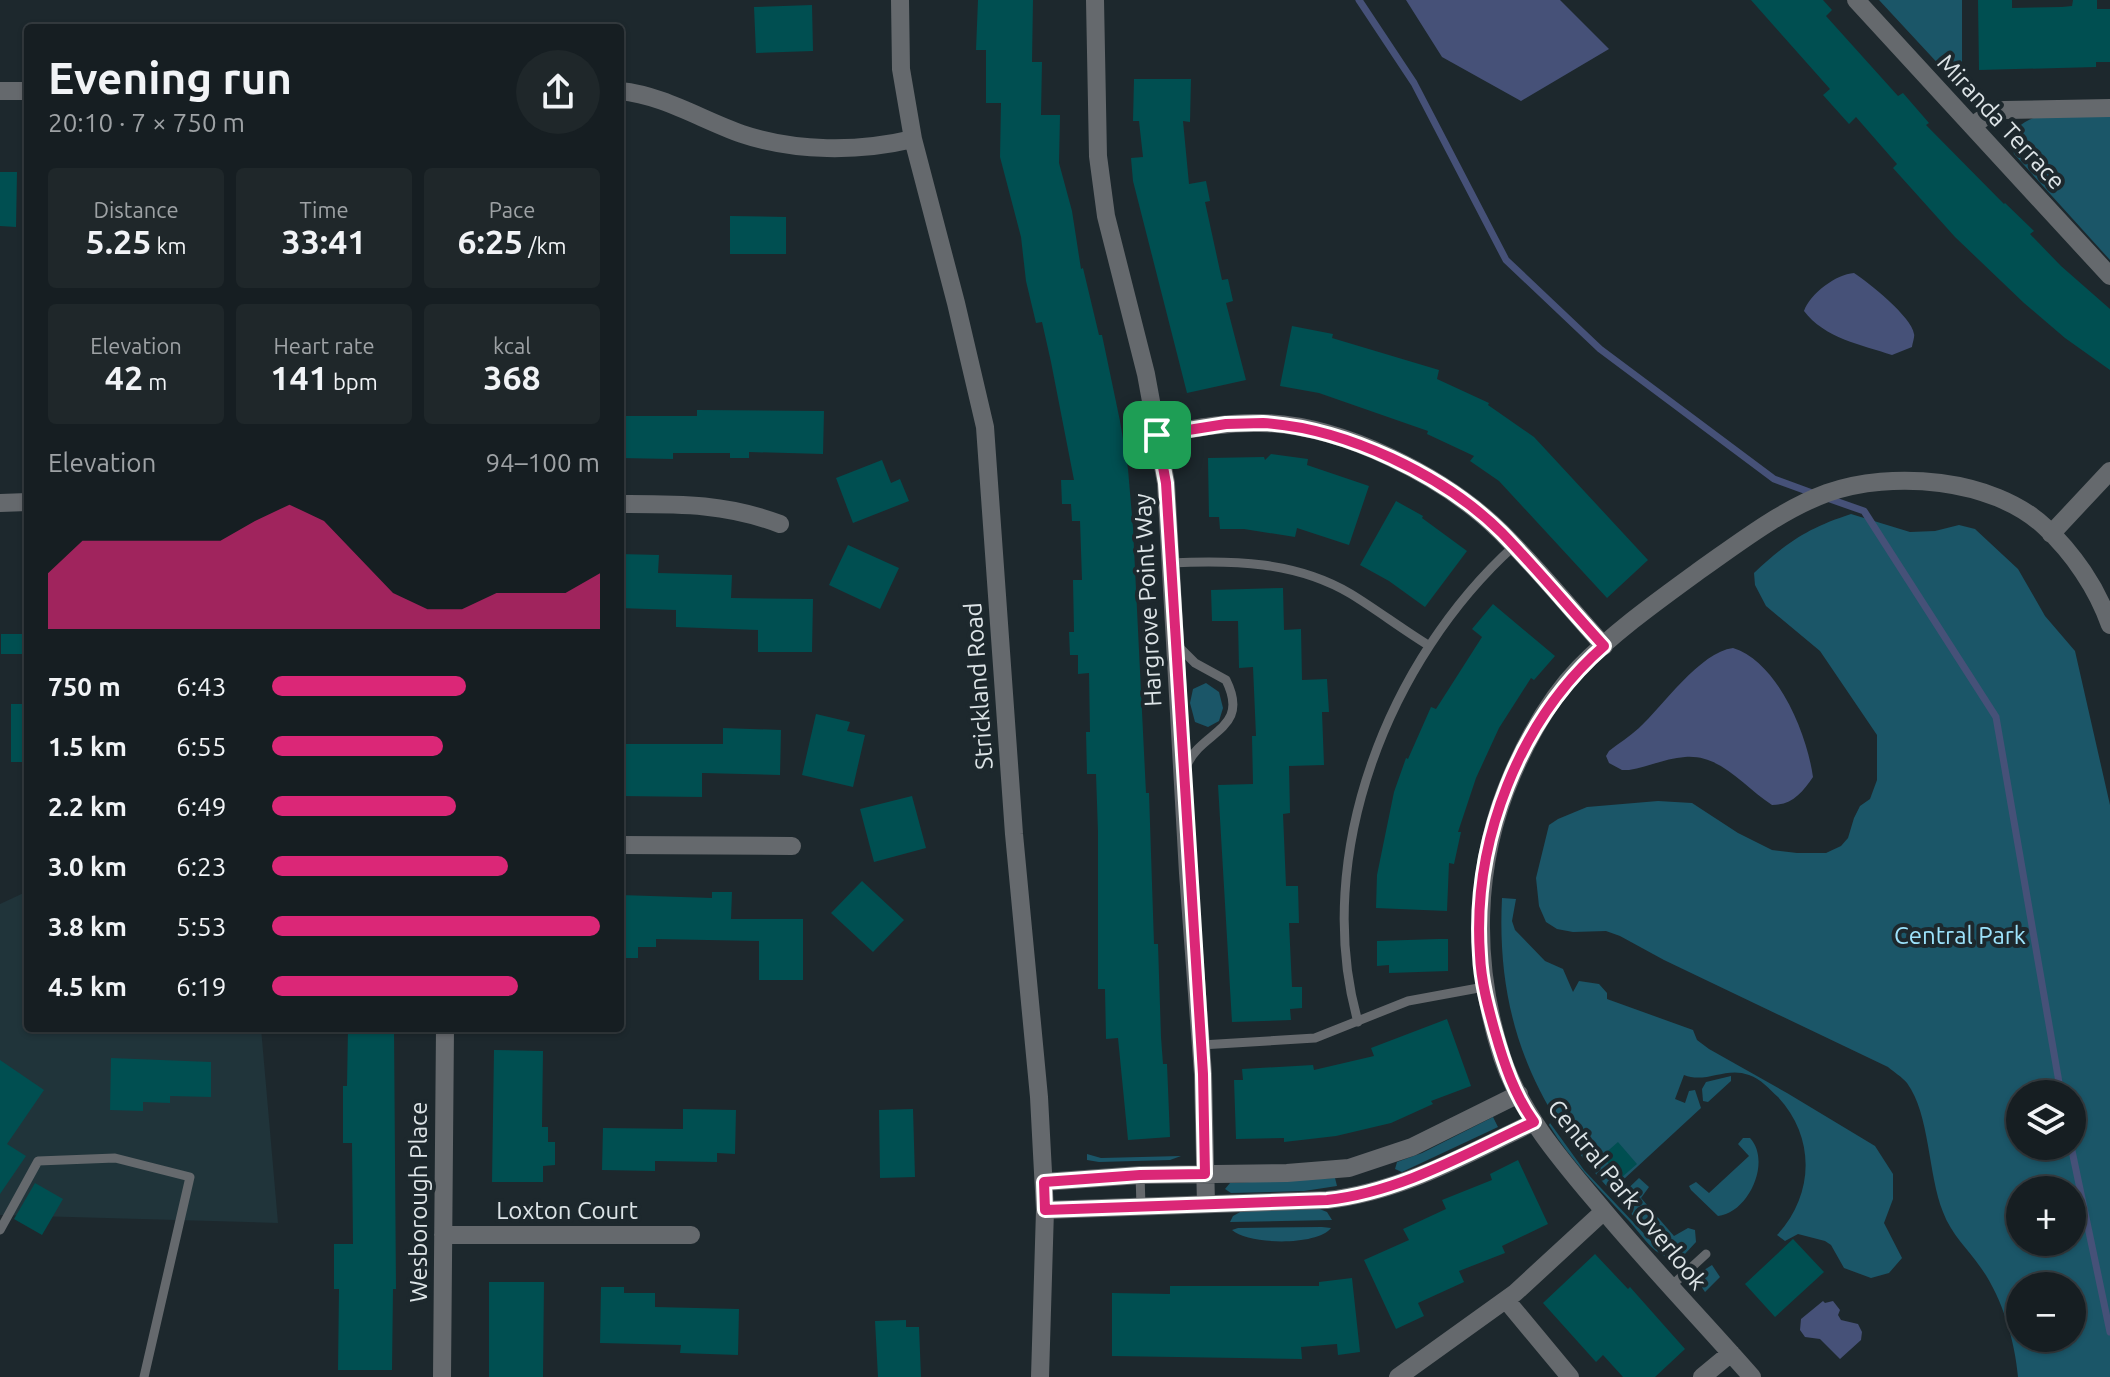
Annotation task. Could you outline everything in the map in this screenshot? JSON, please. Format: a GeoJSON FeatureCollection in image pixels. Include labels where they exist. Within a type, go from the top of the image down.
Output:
{"type":"FeatureCollection","features":[{"type":"Feature","properties":{"kind":"street","name":"Strickland Road"},"geometry":{"type":"LineString","coordinates":[[900,0],[901,69],[913,139],[985,427],[1014,834],[1044,1182],[1040,1377]]}},
{"type":"Feature","properties":{"kind":"street","name":"Hargrove Point Way"},"geometry":{"type":"LineString","coordinates":[[1095,0],[1098,156],[1106,216],[1146,374],[1166,483],[1201,1045],[1206,1204]]}},
{"type":"Feature","properties":{"kind":"street","name":"Miranda Terrace"},"geometry":{"type":"LineString","coordinates":[[1856,0],[2110,276]]}},
{"type":"Feature","properties":{"kind":"street"},"geometry":{"type":"LineString","coordinates":[[0,91],[24,91]]}},
{"type":"Feature","properties":{"kind":"street"},"geometry":{"type":"LineString","coordinates":[[624,92],[646,96],[743,134],[781,143],[856,148],[886,146],[913,139]]}},
{"type":"Feature","properties":{"kind":"street"},"geometry":{"type":"LineString","coordinates":[[1972,126],[1989,114],[2004,110],[2110,108]]}},
{"type":"Feature","properties":{"kind":"street"},"geometry":{"type":"LineString","coordinates":[[1157,435],[1243,423],[1286,424],[1315,430],[1376,452],[1458,496],[1500,531],[1604,646]]}},
{"type":"Feature","properties":{"kind":"street"},"geometry":{"type":"LineString","coordinates":[[2110,471],[2051,534],[2086,578],[2110,625]]}},
{"type":"Feature","properties":{"kind":"street","name":"Central Park Overlook"},"geometry":{"type":"LineString","coordinates":[[1752,1377],[1604,1211],[1534,1122],[1503,1059],[1484,987],[1479,942],[1491,840],[1506,791],[1526,747],[1578,669],[1673,590],[1726,551],[1813,499],[1860,485],[1907,479],[1943,483],[2011,504],[2051,534]]}},
{"type":"Feature","properties":{"kind":"street"},"geometry":{"type":"LineString","coordinates":[[0,503],[24,502]]}},
{"type":"Feature","properties":{"kind":"street"},"geometry":{"type":"LineString","coordinates":[[624,504],[710,505],[754,514],[780,524]]}},
{"type":"Feature","properties":{"kind":"street"},"geometry":{"type":"LineString","coordinates":[[624,845],[792,846]]}},
{"type":"Feature","properties":{"kind":"street","name":"Wesborough Place"},"geometry":{"type":"LineString","coordinates":[[442,1377],[445,1032]]}},
{"type":"Feature","properties":{"kind":"street"},"geometry":{"type":"LineString","coordinates":[[1044,1182],[1140,1175],[1304,1172],[1349,1168],[1412,1147],[1519,1094]]}},
{"type":"Feature","properties":{"kind":"street"},"geometry":{"type":"LineString","coordinates":[[1045,1210],[1327,1200],[1374,1193],[1433,1170],[1534,1122]]}},
{"type":"Feature","properties":{"kind":"street"},"geometry":{"type":"LineString","coordinates":[[1398,1377],[1506,1300],[1604,1211]]}},
{"type":"Feature","properties":{"kind":"street","name":"Loxton Court"},"geometry":{"type":"LineString","coordinates":[[443,1235],[691,1235]]}},
{"type":"Feature","properties":{"kind":"street"},"geometry":{"type":"LineString","coordinates":[[1506,1300],[1570,1377]]}},
{"type":"Feature","properties":{"kind":"street"},"geometry":{"type":"LineString","coordinates":[[1702,1377],[1731,1353]]}},
{"type":"Feature","properties":{"kind":"lane"},"geometry":{"type":"LineString","coordinates":[[1358,1022],[1348,981],[1346,893],[1351,844],[1377,750],[1405,685],[1428,645],[1464,596],[1514,546]]}},
{"type":"Feature","properties":{"kind":"lane"},"geometry":{"type":"LineString","coordinates":[[1170,563],[1237,562],[1274,566],[1311,575],[1350,593],[1428,645]]}},
{"type":"Feature","properties":{"kind":"lane"},"geometry":{"type":"LineString","coordinates":[[1174,635],[1186,656],[1226,680],[1233,707],[1229,722],[1204,741],[1191,756],[1183,784]]}},
{"type":"Feature","properties":{"kind":"lane"},"geometry":{"type":"LineString","coordinates":[[1201,1045],[1315,1038],[1408,1001],[1484,987]]}},
{"type":"Feature","properties":{"kind":"lane"},"geometry":{"type":"LineString","coordinates":[[0,1230],[38,1161],[115,1158],[190,1177],[144,1377]]}},
{"type":"Feature","properties":{"kind":"lane"},"geometry":{"type":"LineString","coordinates":[[1140,1175],[1141,1206]]}},
{"type":"Feature","properties":{"kind":"lane"},"geometry":{"type":"LineString","coordinates":[[1670,1287],[1706,1254]]}},
{"type":"Feature","properties":{"kind":"shaded area"},"geometry":{"type":"Polygon","coordinates":[[[1406,0],[1560,0],[1609,49],[1521,101],[1442,57],[1406,0]]]}},
{"type":"Feature","properties":{"kind":"shaded area"},"geometry":{"type":"Polygon","coordinates":[[[1854,273],[1906,319],[1914,334],[1912,347],[1892,355],[1856,344],[1822,328],[1804,311],[1824,286],[1854,273]]]}},
{"type":"Feature","properties":{"kind":"shaded area"},"geometry":{"type":"Polygon","coordinates":[[[1733,648],[1764,668],[1777,684],[1797,721],[1813,777],[1800,793],[1785,803],[1772,805],[1732,773],[1698,757],[1678,758],[1629,770],[1609,763],[1606,756],[1609,751],[1639,728],[1695,669],[1720,652],[1733,648]]]}},
{"type":"Feature","properties":{"kind":"shaded area"},"geometry":{"type":"Polygon","coordinates":[[[24,893],[24,1032],[261,1032],[278,1223],[0,1215],[0,904],[24,893]]]}},
{"type":"Feature","properties":{"kind":"shaded area"},"geometry":{"type":"Polygon","coordinates":[[[1823,1301],[1833,1301],[1840,1310],[1838,1315],[1841,1320],[1858,1324],[1862,1332],[1861,1340],[1840,1359],[1820,1339],[1805,1337],[1800,1330],[1801,1319],[1823,1301]]]}},
{"type":"Feature","properties":{"kind":"green space"},"geometry":{"type":"Polygon","coordinates":[[[1879,0],[1962,0],[1962,84],[1956,83],[1879,0]]]}},
{"type":"Feature","properties":{"kind":"green space"},"geometry":{"type":"Polygon","coordinates":[[[2040,116],[2110,116],[2110,260],[2014,154],[2013,140],[2017,129],[2040,116]]]}},
{"type":"Feature","properties":{"kind":"green space","name":"Central Park"},"geometry":{"type":"Polygon","coordinates":[[[1851,514],[1910,532],[1935,531],[1959,525],[1975,529],[2018,569],[2045,616],[2075,651],[2110,805],[2110,1377],[2018,1377],[2014,1352],[2086,1352],[2086,1272],[2006,1272],[2006,1320],[1988,1280],[1946,1220],[1915,1096],[1907,1083],[1888,1067],[1620,936],[1606,931],[1557,929],[1546,922],[1539,906],[1536,878],[1549,825],[1587,807],[1658,801],[1692,803],[1738,833],[1772,850],[1797,853],[1826,853],[1841,846],[1848,838],[1860,806],[1870,799],[1877,780],[1877,735],[1820,651],[1766,606],[1755,585],[1754,573],[1810,531],[1851,514]]]}},
{"type":"Feature","properties":{"kind":"green space"},"geometry":{"type":"Polygon","coordinates":[[[1206,683],[1219,692],[1223,708],[1219,721],[1208,727],[1195,722],[1190,703],[1193,689],[1206,683]]]}},
{"type":"Feature","properties":{"kind":"green space"},"geometry":{"type":"Polygon","coordinates":[[[1502,898],[1516,899],[1512,921],[1515,930],[1545,961],[1563,969],[1573,992],[1579,981],[1599,984],[1607,993],[1607,999],[1693,1030],[1697,1040],[1709,1049],[1875,1146],[1893,1174],[1893,1199],[1884,1223],[1902,1258],[1889,1273],[1871,1278],[1844,1268],[1831,1245],[1825,1241],[1798,1234],[1785,1241],[1777,1235],[1789,1219],[1804,1185],[1804,1148],[1799,1130],[1778,1097],[1749,1075],[1732,1072],[1700,1078],[1684,1075],[1675,1099],[1685,1103],[1689,1091],[1695,1090],[1701,1108],[1611,1191],[1560,1125],[1540,1091],[1525,1056],[1505,981],[1502,898]]]}},
{"type":"Feature","properties":{"kind":"green space"},"geometry":{"type":"Polygon","coordinates":[[[1731,1076],[1731,1081],[1708,1102],[1703,1101],[1702,1089],[1706,1082],[1731,1076]]]}},
{"type":"Feature","properties":{"kind":"green space"},"geometry":{"type":"Polygon","coordinates":[[[1493,1117],[1498,1127],[1402,1172],[1395,1169],[1397,1162],[1422,1153],[1493,1117]]]}},
{"type":"Feature","properties":{"kind":"green space"},"geometry":{"type":"Polygon","coordinates":[[[1550,1123],[1584,1170],[1666,1257],[1651,1246],[1587,1175],[1550,1123]]]}},
{"type":"Feature","properties":{"kind":"green space"},"geometry":{"type":"Polygon","coordinates":[[[1743,1138],[1750,1138],[1756,1148],[1758,1160],[1754,1185],[1739,1206],[1718,1216],[1689,1186],[1696,1182],[1709,1193],[1749,1156],[1738,1144],[1743,1138]]]}},
{"type":"Feature","properties":{"kind":"green space"},"geometry":{"type":"Polygon","coordinates":[[[1087,1154],[1101,1158],[1181,1156],[1170,1160],[1099,1162],[1087,1160],[1087,1154]]]}},
{"type":"Feature","properties":{"kind":"green space"},"geometry":{"type":"Polygon","coordinates":[[[1335,1178],[1337,1186],[1304,1191],[1231,1193],[1225,1189],[1230,1183],[1335,1178]]]}},
{"type":"Feature","properties":{"kind":"green space"},"geometry":{"type":"Polygon","coordinates":[[[1639,1178],[1649,1187],[1641,1198],[1674,1236],[1688,1228],[1695,1230],[1696,1242],[1684,1255],[1676,1258],[1671,1255],[1617,1199],[1639,1178]]]}},
{"type":"Feature","properties":{"kind":"green space"},"geometry":{"type":"Polygon","coordinates":[[[1317,1208],[1327,1212],[1332,1220],[1230,1222],[1242,1211],[1317,1208]]]}},
{"type":"Feature","properties":{"kind":"green space"},"geometry":{"type":"Polygon","coordinates":[[[1331,1228],[1312,1238],[1267,1241],[1232,1230],[1331,1228]]]}},
{"type":"Feature","properties":{"kind":"green space"},"geometry":{"type":"Polygon","coordinates":[[[1712,1265],[1720,1277],[1705,1292],[1697,1280],[1712,1265]]]}},
{"type":"Feature","properties":{"kind":"building"},"geometry":{"type":"Polygon","coordinates":[[[978,0],[1033,0],[1032,62],[1042,62],[1041,115],[1060,115],[1059,163],[1072,211],[1081,269],[1099,335],[1102,335],[1120,421],[1133,528],[1146,793],[1149,793],[1154,944],[1158,944],[1161,1037],[1163,1064],[1167,1064],[1170,1137],[1128,1140],[1118,1038],[1106,1039],[1105,989],[1098,989],[1096,774],[1087,774],[1089,673],[1078,674],[1078,655],[1070,655],[1069,632],[1074,632],[1073,580],[1082,580],[1080,521],[1072,521],[1071,504],[1062,504],[1061,480],[1074,480],[1042,322],[1036,323],[1026,281],[1021,237],[1000,157],[1001,103],[986,103],[986,50],[976,50],[978,0]]]}},
{"type":"Feature","properties":{"kind":"building"},"geometry":{"type":"Polygon","coordinates":[[[1751,0],[1823,0],[1832,10],[1826,16],[1898,96],[1903,93],[1929,123],[1926,125],[2034,231],[2030,234],[2110,309],[2110,370],[2065,338],[2024,303],[1955,237],[1893,168],[1897,164],[1856,117],[1849,124],[1823,95],[1830,89],[1751,0]]]}},
{"type":"Feature","properties":{"kind":"building"},"geometry":{"type":"Polygon","coordinates":[[[1978,0],[2012,0],[2012,8],[2062,7],[2072,6],[2073,0],[2097,0],[2097,9],[2110,9],[2110,62],[2096,62],[2096,67],[1979,70],[1978,0]]]}},
{"type":"Feature","properties":{"kind":"building"},"geometry":{"type":"Polygon","coordinates":[[[812,5],[813,51],[756,53],[754,7],[812,5]]]}},
{"type":"Feature","properties":{"kind":"building"},"geometry":{"type":"Polygon","coordinates":[[[1134,79],[1191,79],[1190,122],[1183,121],[1189,184],[1206,181],[1210,201],[1205,202],[1222,280],[1228,279],[1233,301],[1226,303],[1246,380],[1187,393],[1133,181],[1131,158],[1143,157],[1139,121],[1133,121],[1134,79]]]}},
{"type":"Feature","properties":{"kind":"building"},"geometry":{"type":"Polygon","coordinates":[[[0,172],[17,172],[16,227],[0,226],[0,172]]]}},
{"type":"Feature","properties":{"kind":"building"},"geometry":{"type":"Polygon","coordinates":[[[730,216],[786,217],[786,254],[730,254],[730,216]]]}},
{"type":"Feature","properties":{"kind":"building"},"geometry":{"type":"Polygon","coordinates":[[[1292,326],[1333,334],[1332,338],[1439,370],[1437,379],[1489,403],[1534,437],[1648,560],[1607,598],[1499,481],[1470,461],[1474,456],[1427,434],[1428,431],[1319,393],[1280,386],[1292,326]]]}},
{"type":"Feature","properties":{"kind":"building"},"geometry":{"type":"Polygon","coordinates":[[[697,410],[824,411],[823,454],[749,452],[749,458],[730,458],[730,453],[673,453],[673,459],[624,458],[624,416],[697,416],[697,410]]]}},
{"type":"Feature","properties":{"kind":"building"},"geometry":{"type":"Polygon","coordinates":[[[1271,454],[1308,459],[1307,465],[1369,486],[1349,545],[1297,528],[1295,537],[1244,529],[1220,529],[1219,517],[1209,517],[1208,458],[1264,457],[1265,460],[1271,454]]]}},
{"type":"Feature","properties":{"kind":"building"},"geometry":{"type":"Polygon","coordinates":[[[882,460],[891,483],[900,479],[909,501],[853,523],[836,478],[882,460]]]}},
{"type":"Feature","properties":{"kind":"building"},"geometry":{"type":"Polygon","coordinates":[[[1396,501],[1423,516],[1467,551],[1425,607],[1360,565],[1396,501]]]}},
{"type":"Feature","properties":{"kind":"building"},"geometry":{"type":"Polygon","coordinates":[[[848,545],[899,568],[880,609],[829,585],[848,545]]]}},
{"type":"Feature","properties":{"kind":"building"},"geometry":{"type":"Polygon","coordinates":[[[624,554],[659,555],[658,573],[732,575],[731,598],[813,599],[812,652],[758,652],[758,630],[676,627],[676,610],[624,608],[624,554]]]}},
{"type":"Feature","properties":{"kind":"building"},"geometry":{"type":"Polygon","coordinates":[[[1283,588],[1284,630],[1301,629],[1302,680],[1327,679],[1329,712],[1322,712],[1324,765],[1289,766],[1290,813],[1283,814],[1286,886],[1298,886],[1299,923],[1289,923],[1292,987],[1302,987],[1302,1008],[1290,1009],[1291,1020],[1232,1022],[1218,785],[1253,784],[1252,736],[1256,736],[1253,667],[1239,668],[1238,621],[1212,621],[1211,590],[1283,588]]]}},
{"type":"Feature","properties":{"kind":"building"},"geometry":{"type":"Polygon","coordinates":[[[1493,604],[1555,656],[1534,680],[1531,678],[1499,728],[1476,778],[1458,832],[1461,832],[1454,864],[1449,863],[1447,911],[1376,908],[1377,875],[1394,792],[1406,758],[1431,707],[1436,709],[1482,637],[1472,629],[1493,604]]]}},
{"type":"Feature","properties":{"kind":"building"},"geometry":{"type":"Polygon","coordinates":[[[1,634],[24,634],[24,654],[1,654],[1,634]]]}},
{"type":"Feature","properties":{"kind":"building"},"geometry":{"type":"Polygon","coordinates":[[[11,704],[24,704],[24,762],[11,762],[11,704]]]}},
{"type":"Feature","properties":{"kind":"building"},"geometry":{"type":"Polygon","coordinates":[[[816,714],[850,722],[847,731],[865,735],[853,787],[802,775],[816,714]]]}},
{"type":"Feature","properties":{"kind":"building"},"geometry":{"type":"Polygon","coordinates":[[[723,728],[781,730],[780,775],[702,773],[702,797],[624,796],[624,744],[723,744],[723,728]]]}},
{"type":"Feature","properties":{"kind":"building"},"geometry":{"type":"Polygon","coordinates":[[[912,796],[926,848],[874,862],[860,809],[912,796]]]}},
{"type":"Feature","properties":{"kind":"building"},"geometry":{"type":"Polygon","coordinates":[[[862,881],[904,920],[873,952],[831,913],[862,881]]]}},
{"type":"Feature","properties":{"kind":"building"},"geometry":{"type":"Polygon","coordinates":[[[712,892],[732,892],[731,919],[803,919],[803,980],[759,980],[759,941],[656,939],[656,947],[638,947],[638,958],[624,958],[624,895],[712,898],[712,892]]]}},
{"type":"Feature","properties":{"kind":"building"},"geometry":{"type":"Polygon","coordinates":[[[1448,939],[1448,971],[1389,973],[1389,965],[1377,966],[1377,941],[1448,939]]]}},
{"type":"Feature","properties":{"kind":"building"},"geometry":{"type":"Polygon","coordinates":[[[1447,1019],[1471,1086],[1431,1101],[1433,1104],[1391,1123],[1336,1136],[1284,1142],[1284,1138],[1236,1139],[1234,1080],[1243,1080],[1242,1069],[1313,1065],[1314,1070],[1374,1056],[1371,1048],[1447,1019]]]}},
{"type":"Feature","properties":{"kind":"building"},"geometry":{"type":"Polygon","coordinates":[[[348,1032],[394,1032],[396,1289],[393,1289],[392,1370],[338,1370],[339,1289],[334,1289],[334,1244],[353,1244],[352,1143],[343,1143],[343,1086],[347,1086],[348,1032]]]}},
{"type":"Feature","properties":{"kind":"building"},"geometry":{"type":"Polygon","coordinates":[[[494,1050],[543,1051],[542,1127],[548,1127],[548,1142],[555,1142],[555,1165],[543,1166],[543,1182],[492,1182],[494,1050]]]}},
{"type":"Feature","properties":{"kind":"building"},"geometry":{"type":"Polygon","coordinates":[[[111,1058],[211,1062],[211,1097],[170,1096],[170,1103],[143,1102],[143,1111],[110,1110],[111,1058]]]}},
{"type":"Feature","properties":{"kind":"building"},"geometry":{"type":"Polygon","coordinates":[[[0,1060],[44,1090],[7,1144],[26,1156],[0,1194],[0,1060]]]}},
{"type":"Feature","properties":{"kind":"building"},"geometry":{"type":"Polygon","coordinates":[[[683,1109],[736,1110],[735,1154],[717,1153],[717,1162],[655,1161],[655,1171],[602,1170],[603,1128],[683,1129],[683,1109]]]}},
{"type":"Feature","properties":{"kind":"building"},"geometry":{"type":"Polygon","coordinates":[[[913,1109],[915,1177],[880,1178],[879,1110],[913,1109]]]}},
{"type":"Feature","properties":{"kind":"building"},"geometry":{"type":"Polygon","coordinates":[[[1618,1142],[1637,1164],[1621,1178],[1602,1156],[1618,1142]]]}},
{"type":"Feature","properties":{"kind":"building"},"geometry":{"type":"Polygon","coordinates":[[[1518,1160],[1548,1224],[1502,1246],[1505,1253],[1459,1271],[1464,1282],[1418,1303],[1424,1316],[1396,1329],[1364,1260],[1409,1240],[1403,1229],[1446,1209],[1442,1200],[1492,1180],[1490,1174],[1518,1160]]]}},
{"type":"Feature","properties":{"kind":"building"},"geometry":{"type":"Polygon","coordinates":[[[35,1183],[63,1199],[42,1235],[14,1219],[35,1183]]]}},
{"type":"Feature","properties":{"kind":"building"},"geometry":{"type":"Polygon","coordinates":[[[1793,1239],[1824,1272],[1775,1317],[1745,1284],[1793,1239]]]}},
{"type":"Feature","properties":{"kind":"building"},"geometry":{"type":"Polygon","coordinates":[[[1595,1254],[1628,1289],[1630,1287],[1685,1349],[1655,1377],[1623,1377],[1603,1355],[1596,1362],[1543,1303],[1595,1254]]]}},
{"type":"Feature","properties":{"kind":"building"},"geometry":{"type":"Polygon","coordinates":[[[1352,1278],[1360,1352],[1338,1355],[1337,1344],[1301,1347],[1302,1359],[1112,1356],[1112,1293],[1170,1294],[1170,1286],[1319,1286],[1319,1282],[1352,1278]]]}},
{"type":"Feature","properties":{"kind":"building"},"geometry":{"type":"Polygon","coordinates":[[[489,1282],[544,1282],[543,1377],[489,1377],[489,1282]]]}},
{"type":"Feature","properties":{"kind":"building"},"geometry":{"type":"Polygon","coordinates":[[[601,1287],[624,1287],[624,1293],[655,1293],[655,1307],[739,1309],[738,1355],[680,1353],[681,1345],[600,1343],[601,1287]]]}},
{"type":"Feature","properties":{"kind":"building"},"geometry":{"type":"Polygon","coordinates":[[[906,1320],[906,1327],[919,1327],[921,1377],[878,1377],[875,1321],[906,1320]]]}},
{"type":"Feature","properties":{"kind":"waterway"},"geometry":{"type":"LineString","coordinates":[[1359,0],[1414,83],[1506,260],[1600,349],[1774,479],[1815,494]]}},
{"type":"Feature","properties":{"kind":"waterway"},"geometry":{"type":"LineString","coordinates":[[1827,498],[1864,511],[1996,717],[2059,1080]]}},
{"type":"Feature","properties":{"kind":"waterway"},"geometry":{"type":"LineString","coordinates":[[2074,1160],[2110,1332]]}},
{"type":"Feature","properties":{"kind":"route"},"geometry":{"type":"LineString","coordinates":[[1226,424],[1286,424],[1338,437],[1394,460],[1458,496],[1500,531],[1604,646],[1578,669],[1526,747],[1511,776],[1495,822],[1485,873],[1479,942],[1486,997],[1503,1059],[1534,1122],[1433,1170],[1374,1193],[1327,1200],[1045,1210],[1044,1182],[1205,1174],[1203,1074],[1188,873],[1166,483],[1157,435],[1226,424]]}}]}
